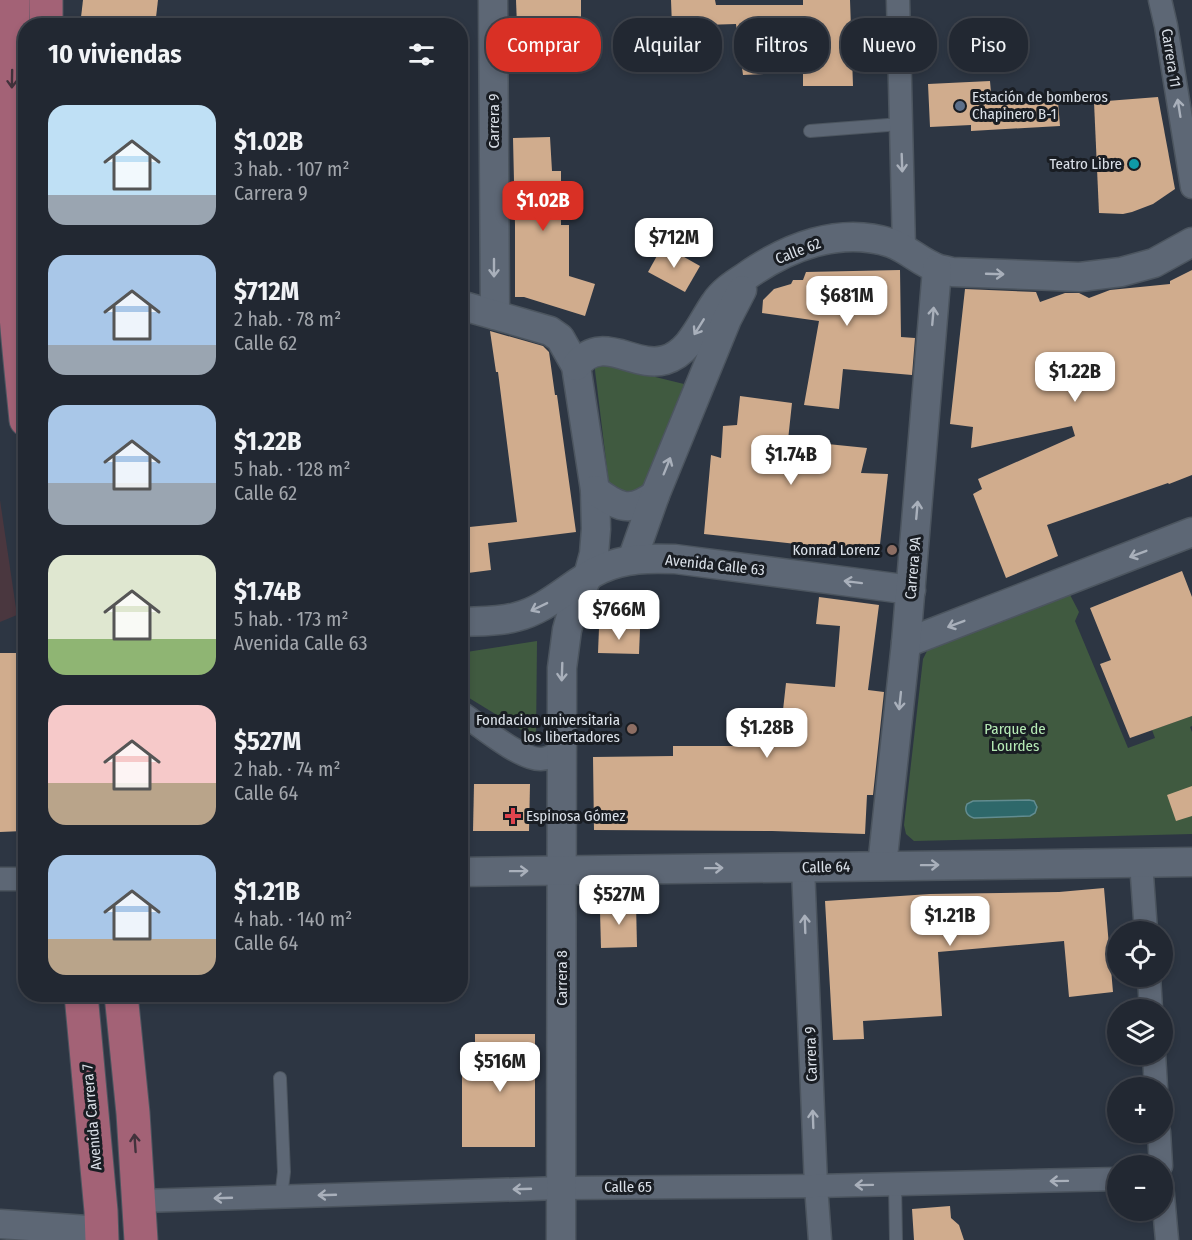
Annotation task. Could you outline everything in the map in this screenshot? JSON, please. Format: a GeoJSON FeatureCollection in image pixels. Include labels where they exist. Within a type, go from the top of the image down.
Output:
{"type":"FeatureCollection","features":[{"type":"Feature","properties":{"kind":"main road"},"geometry":{"type":"LineString","coordinates":[[13,0],[5,189],[18,333]]}},
{"type":"Feature","properties":{"kind":"main road"},"geometry":{"type":"LineString","coordinates":[[46,0],[46,18]]}},
{"type":"Feature","properties":{"kind":"main road","name":"Avenida Carrera 7"},"geometry":{"type":"LineString","coordinates":[[82,1002],[102,1235]]}},
{"type":"Feature","properties":{"kind":"main road"},"geometry":{"type":"LineString","coordinates":[[122,1002],[133,1113],[141,1240]]}},
{"type":"Feature","properties":{"kind":"street","name":"Carrera 9"},"geometry":{"type":"LineString","coordinates":[[494,0],[495,315]]}},
{"type":"Feature","properties":{"kind":"street"},"geometry":{"type":"LineString","coordinates":[[898,0],[904,249]]}},
{"type":"Feature","properties":{"kind":"street","name":"Carrera 11"},"geometry":{"type":"LineString","coordinates":[[1160,0],[1192,187]]}},
{"type":"Feature","properties":{"kind":"street","name":"Calle 62"},"geometry":{"type":"LineString","coordinates":[[576,366],[583,357],[602,351],[654,362],[666,360],[689,343],[716,302],[731,287],[786,252],[832,238],[857,237],[880,240],[904,249],[937,268],[970,273],[1080,277],[1121,272],[1154,263],[1192,242]]}},
{"type":"Feature","properties":{"kind":"street","name":"Carrera 9A"},"geometry":{"type":"LineString","coordinates":[[882,866],[911,590],[937,268]]}},
{"type":"Feature","properties":{"kind":"street"},"geometry":{"type":"LineString","coordinates":[[632,560],[655,495],[727,319],[754,271]]}},
{"type":"Feature","properties":{"kind":"street"},"geometry":{"type":"LineString","coordinates":[[468,307],[550,331],[560,338],[576,366],[595,490],[594,554],[588,576]]}},
{"type":"Feature","properties":{"kind":"street"},"geometry":{"type":"LineString","coordinates":[[595,490],[618,505],[631,507],[644,503],[655,495]]}},
{"type":"Feature","properties":{"kind":"street"},"geometry":{"type":"LineString","coordinates":[[906,643],[1192,532]]}},
{"type":"Feature","properties":{"kind":"street","name":"Avenida Calle 63"},"geometry":{"type":"LineString","coordinates":[[468,622],[517,617],[538,609],[588,576],[613,564],[651,558],[675,559],[911,590]]}},
{"type":"Feature","properties":{"kind":"street","name":"Carrera 8"},"geometry":{"type":"LineString","coordinates":[[561,1240],[562,668],[567,630],[574,605],[588,576]]}},
{"type":"Feature","properties":{"kind":"street"},"geometry":{"type":"LineString","coordinates":[[468,718],[525,756],[540,759],[553,756],[562,750]]}},
{"type":"Feature","properties":{"kind":"street"},"geometry":{"type":"LineString","coordinates":[[1141,862],[1145,921]]}},
{"type":"Feature","properties":{"kind":"street","name":"Calle 64"},"geometry":{"type":"LineString","coordinates":[[468,872],[1192,862]]}},
{"type":"Feature","properties":{"kind":"street","name":"Carrera 9"},"geometry":{"type":"LineString","coordinates":[[803,867],[820,1240]]}},
{"type":"Feature","properties":{"kind":"street"},"geometry":{"type":"LineString","coordinates":[[0,879],[18,879]]}},
{"type":"Feature","properties":{"kind":"street","name":"Calle 65"},"geometry":{"type":"LineString","coordinates":[[140,1201],[561,1188],[895,1185],[1107,1179]]}},
{"type":"Feature","properties":{"kind":"street"},"geometry":{"type":"LineString","coordinates":[[1165,1221],[1167,1240]]}},
{"type":"Feature","properties":{"kind":"street"},"geometry":{"type":"LineString","coordinates":[[0,1224],[102,1235]]}},
{"type":"Feature","properties":{"kind":"lane"},"geometry":{"type":"LineString","coordinates":[[810,131],[901,124]]}},
{"type":"Feature","properties":{"kind":"lane"},"geometry":{"type":"LineString","coordinates":[[280,1078],[284,1172],[281,1197]]}},
{"type":"Feature","properties":{"kind":"lane"},"geometry":{"type":"LineString","coordinates":[[895,1185],[896,1240]]}},
{"type":"Feature","properties":{"kind":"shaded area"},"geometry":{"type":"Polygon","coordinates":[[[0,500],[17,615],[0,622],[0,500]]]}},
{"type":"Feature","properties":{"kind":"shaded area"},"geometry":{"type":"Polygon","coordinates":[[[973,801],[1034,801],[1037,807],[1035,813],[1030,816],[974,818],[966,811],[967,804],[973,801]]]}},
{"type":"Feature","properties":{"kind":"green space"},"geometry":{"type":"Polygon","coordinates":[[[594,362],[684,384],[643,489],[629,500],[609,485],[594,362]]]}},
{"type":"Feature","properties":{"kind":"green space","name":"Parque de Lourdes"},"geometry":{"type":"Polygon","coordinates":[[[1068,591],[1079,612],[1075,621],[1128,748],[1155,738],[1152,730],[1192,716],[1190,727],[1192,732],[1192,834],[914,841],[906,834],[904,825],[923,659],[928,649],[1068,591]]]}},
{"type":"Feature","properties":{"kind":"green space"},"geometry":{"type":"Polygon","coordinates":[[[537,641],[536,739],[468,697],[468,652],[537,641]]]}},
{"type":"Feature","properties":{"kind":"building"},"geometry":{"type":"Polygon","coordinates":[[[83,0],[158,0],[156,18],[81,18],[83,0]]]}},
{"type":"Feature","properties":{"kind":"building"},"geometry":{"type":"Polygon","coordinates":[[[516,0],[581,0],[581,18],[517,18],[516,0]]]}},
{"type":"Feature","properties":{"kind":"building"},"geometry":{"type":"Polygon","coordinates":[[[671,0],[715,0],[716,5],[803,5],[803,0],[850,0],[851,18],[841,18],[841,72],[853,72],[853,86],[803,86],[803,72],[829,72],[829,18],[734,18],[734,24],[722,24],[722,18],[672,18],[671,0]]]}},
{"type":"Feature","properties":{"kind":"building"},"geometry":{"type":"Polygon","coordinates":[[[743,72],[803,72],[743,75],[743,72]]]}},
{"type":"Feature","properties":{"kind":"building"},"geometry":{"type":"Polygon","coordinates":[[[990,81],[992,105],[1058,102],[1060,126],[971,131],[971,125],[930,127],[928,84],[990,81]]]}},
{"type":"Feature","properties":{"kind":"building","name":"Teatro Libre"},"geometry":{"type":"Polygon","coordinates":[[[1158,97],[1175,189],[1153,204],[1132,212],[1099,213],[1094,102],[1158,97]]]}},
{"type":"Feature","properties":{"kind":"building"},"geometry":{"type":"Polygon","coordinates":[[[550,137],[552,171],[561,171],[561,225],[569,225],[569,276],[595,284],[585,316],[524,297],[515,297],[513,138],[550,137]]]}},
{"type":"Feature","properties":{"kind":"building"},"geometry":{"type":"Polygon","coordinates":[[[663,245],[700,266],[685,292],[648,272],[663,245]]]}},
{"type":"Feature","properties":{"kind":"building"},"geometry":{"type":"Polygon","coordinates":[[[900,270],[901,337],[915,338],[912,375],[843,369],[839,409],[804,405],[819,321],[762,313],[763,300],[774,289],[791,284],[793,280],[803,280],[806,272],[900,270]]]}},
{"type":"Feature","properties":{"kind":"building"},"geometry":{"type":"Polygon","coordinates":[[[1192,270],[1192,475],[1047,525],[1058,556],[1006,578],[973,494],[982,489],[978,479],[1075,436],[1072,426],[971,448],[973,427],[950,424],[965,289],[1036,292],[1040,302],[1065,293],[1079,293],[1089,298],[1110,290],[1170,284],[1170,281],[1192,270]]]}},
{"type":"Feature","properties":{"kind":"building"},"geometry":{"type":"Polygon","coordinates":[[[490,331],[543,346],[549,352],[576,532],[488,543],[491,570],[468,573],[468,527],[517,522],[498,372],[496,372],[490,331]]]}},
{"type":"Feature","properties":{"kind":"building"},"geometry":{"type":"Polygon","coordinates":[[[740,396],[792,403],[788,440],[867,448],[861,473],[888,474],[879,553],[704,534],[711,455],[721,458],[723,426],[737,425],[740,396]]]}},
{"type":"Feature","properties":{"kind":"building"},"geometry":{"type":"Polygon","coordinates":[[[1182,571],[1192,597],[1192,716],[1130,738],[1100,664],[1111,660],[1090,608],[1182,571]]]}},
{"type":"Feature","properties":{"kind":"building"},"geometry":{"type":"Polygon","coordinates":[[[819,597],[879,605],[868,690],[884,692],[873,795],[867,795],[865,834],[594,830],[593,757],[673,756],[673,746],[779,746],[786,683],[835,687],[840,626],[816,624],[819,597]]]}},
{"type":"Feature","properties":{"kind":"building"},"geometry":{"type":"Polygon","coordinates":[[[599,628],[640,629],[639,654],[598,653],[599,628]]]}},
{"type":"Feature","properties":{"kind":"building"},"geometry":{"type":"Polygon","coordinates":[[[0,653],[16,653],[18,831],[0,832],[0,653]]]}},
{"type":"Feature","properties":{"kind":"building"},"geometry":{"type":"Polygon","coordinates":[[[474,784],[530,784],[529,831],[473,831],[474,784]]]}},
{"type":"Feature","properties":{"kind":"building"},"geometry":{"type":"Polygon","coordinates":[[[1192,786],[1192,816],[1176,821],[1167,795],[1192,786]]]}},
{"type":"Feature","properties":{"kind":"building"},"geometry":{"type":"Polygon","coordinates":[[[1104,888],[1107,923],[1107,987],[1113,987],[1113,992],[1069,997],[1064,941],[938,952],[942,1016],[863,1021],[864,1039],[833,1040],[825,901],[930,894],[1059,892],[1104,888]]]}},
{"type":"Feature","properties":{"kind":"building"},"geometry":{"type":"Polygon","coordinates":[[[607,903],[636,903],[637,947],[601,948],[600,911],[607,903]]]}},
{"type":"Feature","properties":{"kind":"building"},"geometry":{"type":"Polygon","coordinates":[[[475,1034],[535,1034],[535,1147],[462,1147],[462,1072],[475,1072],[475,1034]]]}},
{"type":"Feature","properties":{"kind":"building"},"geometry":{"type":"Polygon","coordinates":[[[950,1206],[951,1218],[959,1225],[964,1240],[914,1240],[912,1209],[950,1206]]]}},
{"type":"Feature","properties":{"kind":"place","name":"Estación de bomberos Chapinero B-1"},"geometry":{"type":"Point","coordinates":[960,106]}},
{"type":"Feature","properties":{"kind":"place","name":"Teatro Libre"},"geometry":{"type":"Point","coordinates":[1134,164]}},
{"type":"Feature","properties":{"kind":"place","name":"Konrad Lorenz"},"geometry":{"type":"Point","coordinates":[892,550]}},
{"type":"Feature","properties":{"kind":"place","name":"Fondacion universitaria los libertadores"},"geometry":{"type":"Point","coordinates":[632,729]}},
{"type":"Feature","properties":{"kind":"place","name":"Espinosa Gómez"},"geometry":{"type":"Point","coordinates":[513,816]}}]}
